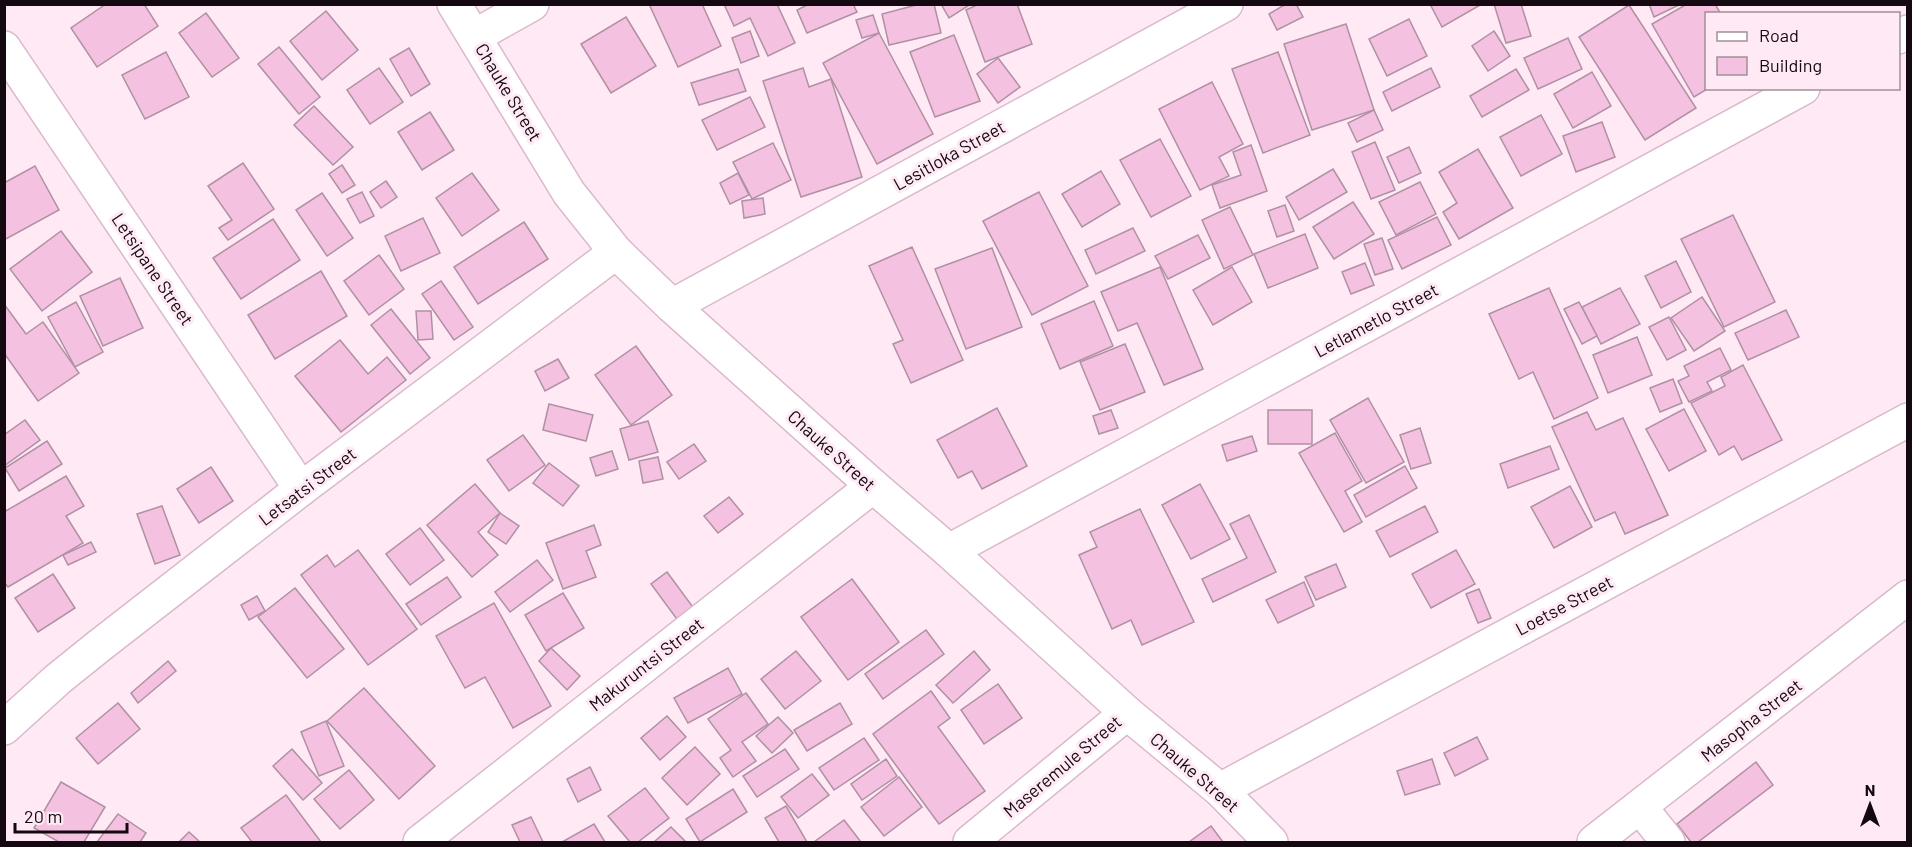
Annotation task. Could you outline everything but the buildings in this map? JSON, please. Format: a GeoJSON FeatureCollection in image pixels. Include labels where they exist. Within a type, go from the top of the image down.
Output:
{"type":"FeatureCollection","features":[{"type":"Feature","properties":{"kind":"street","name":"Chauke Street"},"geometry":{"type":"LineString","coordinates":[[454,4],[569,193],[616,252],[672,306],[949,551],[1126,713],[1220,790],[1271,843]]}},
{"type":"Feature","properties":{"kind":"street"},"geometry":{"type":"LineString","coordinates":[[475,36],[532,4]]}},
{"type":"Feature","properties":{"kind":"street","name":"Lesitloka Street"},"geometry":{"type":"LineString","coordinates":[[672,306],[1226,4]]}},
{"type":"Feature","properties":{"kind":"street","name":"Letsipane Street"},"geometry":{"type":"LineString","coordinates":[[4,48],[301,489]]}},
{"type":"Feature","properties":{"kind":"street","name":"Letlametlo Street"},"geometry":{"type":"LineString","coordinates":[[949,551],[1799,90]]}},
{"type":"Feature","properties":{"kind":"street","name":"Letsatsi Street"},"geometry":{"type":"LineString","coordinates":[[5,726],[83,659],[301,489],[616,252]]}},
{"type":"Feature","properties":{"kind":"street","name":"Loetse Street"},"geometry":{"type":"LineString","coordinates":[[1220,790],[1908,420]]}},
{"type":"Feature","properties":{"kind":"street","name":"Makuruntsi Street"},"geometry":{"type":"LineString","coordinates":[[420,843],[873,486]]}},
{"type":"Feature","properties":{"kind":"street","name":"Masopha Street"},"geometry":{"type":"LineString","coordinates":[[1594,843],[1908,597]]}},
{"type":"Feature","properties":{"kind":"street","name":"Maseremule Street"},"geometry":{"type":"LineString","coordinates":[[970,843],[1126,713]]}},
{"type":"Feature","properties":{"kind":"street"},"geometry":{"type":"LineString","coordinates":[[1640,807],[1668,843]]}}]}
